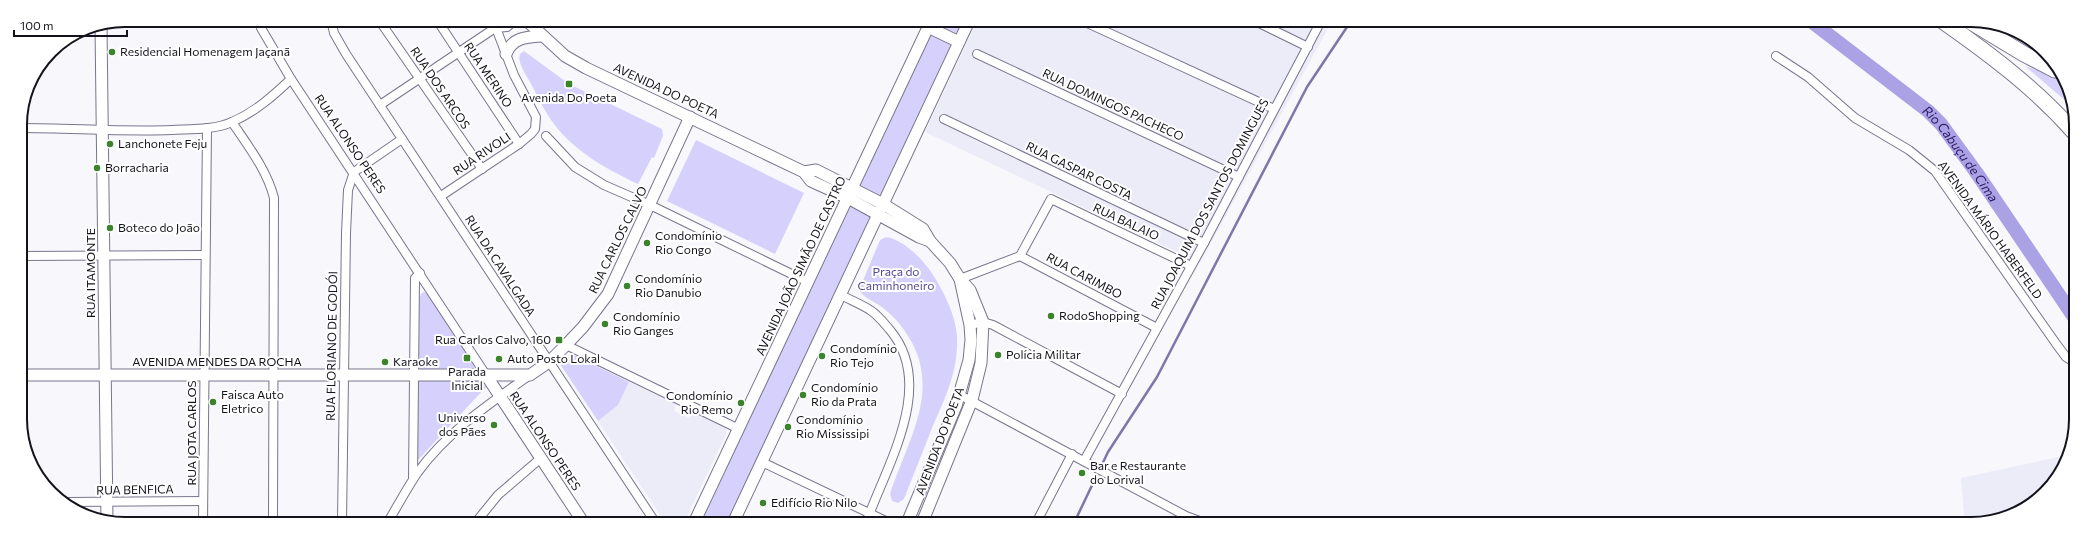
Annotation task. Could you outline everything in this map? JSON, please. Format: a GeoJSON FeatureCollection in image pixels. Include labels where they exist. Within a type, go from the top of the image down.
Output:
{"type":"FeatureCollection","features":[{"type":"Feature","properties":{"kind":"highway"},"geometry":{"type":"LineString","coordinates":[[1951,27],[1979,46],[2035,93],[2069,127]]}},
{"type":"Feature","properties":{"kind":"highway"},"geometry":{"type":"LineString","coordinates":[[1981,28],[2050,67]]}},
{"type":"Feature","properties":{"kind":"highway"},"geometry":{"type":"LineString","coordinates":[[1979,46],[1999,55],[2068,111]]}},
{"type":"Feature","properties":{"kind":"main road","name":"AVENIDA DO POETA"},"geometry":{"type":"LineString","coordinates":[[533,27],[565,56],[586,68],[804,172],[816,170],[878,214],[918,237],[930,241]]}},
{"type":"Feature","properties":{"kind":"main road","name":"AVENIDA JOÃO SIMÃO DE CASTRO"},"geometry":{"type":"LineString","coordinates":[[696,517],[929,27]]}},
{"type":"Feature","properties":{"kind":"main road"},"geometry":{"type":"LineString","coordinates":[[935,27],[959,42]]}},
{"type":"Feature","properties":{"kind":"main road"},"geometry":{"type":"LineString","coordinates":[[736,517],[966,27]]}},
{"type":"Feature","properties":{"kind":"main road","name":"RUA ITAMONTE"},"geometry":{"type":"LineString","coordinates":[[102,30],[104,375],[107,515]]}},
{"type":"Feature","properties":{"kind":"main road"},"geometry":{"type":"LineString","coordinates":[[506,54],[509,46],[514,42],[520,39],[541,36]]}},
{"type":"Feature","properties":{"kind":"main road","name":"RUA CARLOS CALVO"},"geometry":{"type":"LineString","coordinates":[[530,375],[549,362],[566,345],[583,327],[608,294],[690,117]]}},
{"type":"Feature","properties":{"kind":"main road","name":"AVENIDA DO POETA"},"geometry":{"type":"LineString","coordinates":[[850,193],[883,204],[923,229],[930,241],[950,263],[960,279],[970,290],[983,322],[981,363],[972,400],[924,517]]}},
{"type":"Feature","properties":{"kind":"main road","name":"AVENIDA DO POETA"},"geometry":{"type":"LineString","coordinates":[[910,517],[960,394],[969,360],[971,340],[970,325],[960,279]]}},
{"type":"Feature","properties":{"kind":"main road","name":"AVENIDA MENDES DA ROCHA"},"geometry":{"type":"LineString","coordinates":[[27,375],[486,375]]}},
{"type":"Feature","properties":{"kind":"main road"},"geometry":{"type":"LineString","coordinates":[[486,375],[530,375]]}},
{"type":"Feature","properties":{"kind":"main road","name":"RUA ALONSO PERES"},"geometry":{"type":"LineString","coordinates":[[486,375],[541,458],[576,517]]}},
{"type":"Feature","properties":{"kind":"street","name":"RUA DA CAVALGADA"},"geometry":{"type":"LineString","coordinates":[[333,27],[334,33],[402,139],[652,517]]}},
{"type":"Feature","properties":{"kind":"street","name":"RUA DOS ARCOS"},"geometry":{"type":"LineString","coordinates":[[384,27],[482,169]]}},
{"type":"Feature","properties":{"kind":"street","name":"RUA MERINO"},"geometry":{"type":"LineString","coordinates":[[442,27],[519,144]]}},
{"type":"Feature","properties":{"kind":"street"},"geometry":{"type":"LineString","coordinates":[[380,105],[458,52],[490,27]]}},
{"type":"Feature","properties":{"kind":"street"},"geometry":{"type":"LineString","coordinates":[[495,27],[506,54]]}},
{"type":"Feature","properties":{"kind":"street"},"geometry":{"type":"LineString","coordinates":[[1096,27],[1274,109]]}},
{"type":"Feature","properties":{"kind":"street"},"geometry":{"type":"LineString","coordinates":[[1266,27],[1308,47]]}},
{"type":"Feature","properties":{"kind":"street","name":"RUA JOAQUIM DOS SANTOS DOMINGUES"},"geometry":{"type":"LineString","coordinates":[[1087,462],[1318,27]]}},
{"type":"Feature","properties":{"kind":"street","name":"RUA ALONSO PERES"},"geometry":{"type":"LineString","coordinates":[[260,28],[291,79],[354,172],[486,375]]}},
{"type":"Feature","properties":{"kind":"street","name":"RUA RIVOLI"},"geometry":{"type":"LineString","coordinates":[[441,196],[519,144],[535,129],[536,117],[514,75],[506,54]]}},
{"type":"Feature","properties":{"kind":"street","name":"RUA DOMINGOS PACHECO"},"geometry":{"type":"LineString","coordinates":[[977,54],[1239,177]]}},
{"type":"Feature","properties":{"kind":"street","name":"AVENIDA MÁRIO HABERFELD"},"geometry":{"type":"LineString","coordinates":[[1776,56],[1808,77],[1854,118],[1909,150],[1935,171],[2057,345],[2069,359]]}},
{"type":"Feature","properties":{"kind":"street"},"geometry":{"type":"LineString","coordinates":[[27,128],[103,130],[207,128],[232,122],[263,104],[291,79]]}},
{"type":"Feature","properties":{"kind":"street","name":"RUA GASPAR COSTA"},"geometry":{"type":"LineString","coordinates":[[944,119],[1204,243]]}},
{"type":"Feature","properties":{"kind":"street"},"geometry":{"type":"LineString","coordinates":[[232,122],[262,168],[270,184],[274,198],[273,517]]}},
{"type":"Feature","properties":{"kind":"street","name":"RUA JOTA CARLOS"},"geometry":{"type":"LineString","coordinates":[[203,517],[207,128]]}},
{"type":"Feature","properties":{"kind":"street"},"geometry":{"type":"LineString","coordinates":[[546,136],[575,167],[591,178],[808,282]]}},
{"type":"Feature","properties":{"kind":"street"},"geometry":{"type":"LineString","coordinates":[[354,172],[402,139]]}},
{"type":"Feature","properties":{"kind":"street","name":"RUA FLORIANO DE GODÓI"},"geometry":{"type":"LineString","coordinates":[[342,517],[346,234],[348,190],[354,172]]}},
{"type":"Feature","properties":{"kind":"street","name":"RUA BALAIO"},"geometry":{"type":"LineString","coordinates":[[1020,256],[1051,199],[1191,266]]}},
{"type":"Feature","properties":{"kind":"street"},"geometry":{"type":"LineString","coordinates":[[27,256],[205,255]]}},
{"type":"Feature","properties":{"kind":"street"},"geometry":{"type":"LineString","coordinates":[[960,279],[1020,256]]}},
{"type":"Feature","properties":{"kind":"street","name":"RUA CARIMBO"},"geometry":{"type":"LineString","coordinates":[[1020,256],[1158,328]]}},
{"type":"Feature","properties":{"kind":"street"},"geometry":{"type":"LineString","coordinates":[[413,479],[415,278],[420,273]]}},
{"type":"Feature","properties":{"kind":"street"},"geometry":{"type":"LineString","coordinates":[[841,295],[871,311],[884,323],[897,338],[905,356],[909,372],[908,408],[902,432],[868,517]]}},
{"type":"Feature","properties":{"kind":"street"},"geometry":{"type":"LineString","coordinates":[[970,325],[983,322],[993,325],[1122,394]]}},
{"type":"Feature","properties":{"kind":"street"},"geometry":{"type":"LineString","coordinates":[[566,345],[739,428]]}},
{"type":"Feature","properties":{"kind":"street","name":"RUA CARLOS CALVO"},"geometry":{"type":"LineString","coordinates":[[391,517],[413,479],[435,451],[456,431],[499,396],[530,375]]}},
{"type":"Feature","properties":{"kind":"street"},"geometry":{"type":"LineString","coordinates":[[960,394],[1189,517]]}},
{"type":"Feature","properties":{"kind":"street"},"geometry":{"type":"LineString","coordinates":[[1039,517],[1072,454]]}},
{"type":"Feature","properties":{"kind":"street"},"geometry":{"type":"LineString","coordinates":[[480,517],[498,495],[541,458]]}},
{"type":"Feature","properties":{"kind":"street"},"geometry":{"type":"LineString","coordinates":[[762,462],[876,517]]}},
{"type":"Feature","properties":{"kind":"street","name":"RUA BENFICA"},"geometry":{"type":"LineString","coordinates":[[74,502],[203,501]]}},
{"type":"Feature","properties":{"kind":"shaded area"},"geometry":{"type":"Polygon","coordinates":[[[974,27],[1329,27],[1200,263],[925,132],[974,27]]]}},
{"type":"Feature","properties":{"kind":"shaded area"},"geometry":{"type":"Polygon","coordinates":[[[629,382],[676,404],[674,411],[678,413],[689,418],[695,413],[726,428],[726,434],[687,517],[662,517],[598,421],[618,405],[629,382]]]}},
{"type":"Feature","properties":{"kind":"shaded area"},"geometry":{"type":"Polygon","coordinates":[[[2062,456],[2049,479],[2036,493],[2009,510],[1996,514],[1964,517],[1961,478],[2062,456]]]}},
{"type":"Feature","properties":{"kind":"green space"},"geometry":{"type":"Polygon","coordinates":[[[934,27],[959,27],[730,517],[704,517],[934,27]]]}},
{"type":"Feature","properties":{"kind":"green space"},"geometry":{"type":"Polygon","coordinates":[[[524,51],[569,84],[662,129],[663,136],[654,158],[652,157],[638,184],[600,164],[577,148],[557,128],[546,113],[522,68],[519,57],[524,51]]]}},
{"type":"Feature","properties":{"kind":"green space"},"geometry":{"type":"Polygon","coordinates":[[[2025,66],[2057,78],[2066,101],[2025,66]]]}},
{"type":"Feature","properties":{"kind":"green space"},"geometry":{"type":"Polygon","coordinates":[[[696,140],[804,193],[775,254],[667,201],[696,140]]]}},
{"type":"Feature","properties":{"kind":"green space","name":"Praça do Caminhoneiro"},"geometry":{"type":"Polygon","coordinates":[[[886,237],[892,238],[904,245],[916,254],[929,269],[939,284],[951,309],[957,336],[956,360],[950,384],[904,499],[898,503],[892,501],[890,494],[913,433],[919,412],[922,392],[922,372],[916,351],[902,327],[889,313],[863,295],[859,290],[880,240],[886,237]]]}},
{"type":"Feature","properties":{"kind":"green space"},"geometry":{"type":"Polygon","coordinates":[[[424,292],[431,298],[448,321],[486,387],[418,460],[418,300],[424,292]]]}},
{"type":"Feature","properties":{"kind":"green space"},"geometry":{"type":"Polygon","coordinates":[[[572,354],[629,382],[618,405],[598,421],[560,364],[572,354]]]}},
{"type":"Feature","properties":{"kind":"waterway"},"geometry":{"type":"LineString","coordinates":[[1077,517],[1108,452],[1157,377],[1307,87],[1347,27]]}},
{"type":"Feature","properties":{"kind":"waterway","name":"Rio Cabuçu de Cima"},"geometry":{"type":"LineString","coordinates":[[1819,27],[1928,111],[1941,124],[1976,172],[2069,310]]}},
{"type":"Feature","properties":{"kind":"place","name":"Residencial Homenagem Jaçanã"},"geometry":{"type":"Point","coordinates":[112,52]}},
{"type":"Feature","properties":{"kind":"place","name":"Avenida Do Poeta"},"geometry":{"type":"Point","coordinates":[569,84]}},
{"type":"Feature","properties":{"kind":"place","name":"Lanchonete Feju"},"geometry":{"type":"Point","coordinates":[110,144]}},
{"type":"Feature","properties":{"kind":"place","name":"Borracharia"},"geometry":{"type":"Point","coordinates":[97,168]}},
{"type":"Feature","properties":{"kind":"place","name":"Boteco do João"},"geometry":{"type":"Point","coordinates":[110,228]}},
{"type":"Feature","properties":{"kind":"place","name":"Condomínio Rio Congo"},"geometry":{"type":"Point","coordinates":[647,243]}},
{"type":"Feature","properties":{"kind":"place","name":"Condomínio Rio Danubio"},"geometry":{"type":"Point","coordinates":[627,286]}},
{"type":"Feature","properties":{"kind":"place","name":"RodoShopping"},"geometry":{"type":"Point","coordinates":[1051,316]}},
{"type":"Feature","properties":{"kind":"place","name":"Condomínio Rio Ganges"},"geometry":{"type":"Point","coordinates":[605,324]}},
{"type":"Feature","properties":{"kind":"place","name":"Rua Carlos Calvo, 160"},"geometry":{"type":"Point","coordinates":[559,340]}},
{"type":"Feature","properties":{"kind":"place","name":"Polícia Militar"},"geometry":{"type":"Point","coordinates":[998,355]}},
{"type":"Feature","properties":{"kind":"place","name":"Condomínio Rio Tejo"},"geometry":{"type":"Point","coordinates":[822,356]}},
{"type":"Feature","properties":{"kind":"place","name":"Parada Inicial"},"geometry":{"type":"Point","coordinates":[467,358]}},
{"type":"Feature","properties":{"kind":"place","name":"Auto Posto Lokal"},"geometry":{"type":"Point","coordinates":[499,359]}},
{"type":"Feature","properties":{"kind":"place","name":"Karaoke"},"geometry":{"type":"Point","coordinates":[385,362]}},
{"type":"Feature","properties":{"kind":"place","name":"Condomínio Rio da Prata"},"geometry":{"type":"Point","coordinates":[803,395]}},
{"type":"Feature","properties":{"kind":"place","name":"Faisca Auto Eletrico"},"geometry":{"type":"Point","coordinates":[213,402]}},
{"type":"Feature","properties":{"kind":"place","name":"Condomínio Rio Remo"},"geometry":{"type":"Point","coordinates":[741,403]}},
{"type":"Feature","properties":{"kind":"place","name":"Universo dos Pães"},"geometry":{"type":"Point","coordinates":[494,425]}},
{"type":"Feature","properties":{"kind":"place","name":"Condomínio Rio Mississipi"},"geometry":{"type":"Point","coordinates":[788,427]}},
{"type":"Feature","properties":{"kind":"place","name":"Bar e Restaurante do Lorival"},"geometry":{"type":"Point","coordinates":[1082,473]}},
{"type":"Feature","properties":{"kind":"place","name":"Edifício Rio Nilo"},"geometry":{"type":"Point","coordinates":[763,503]}}]}
